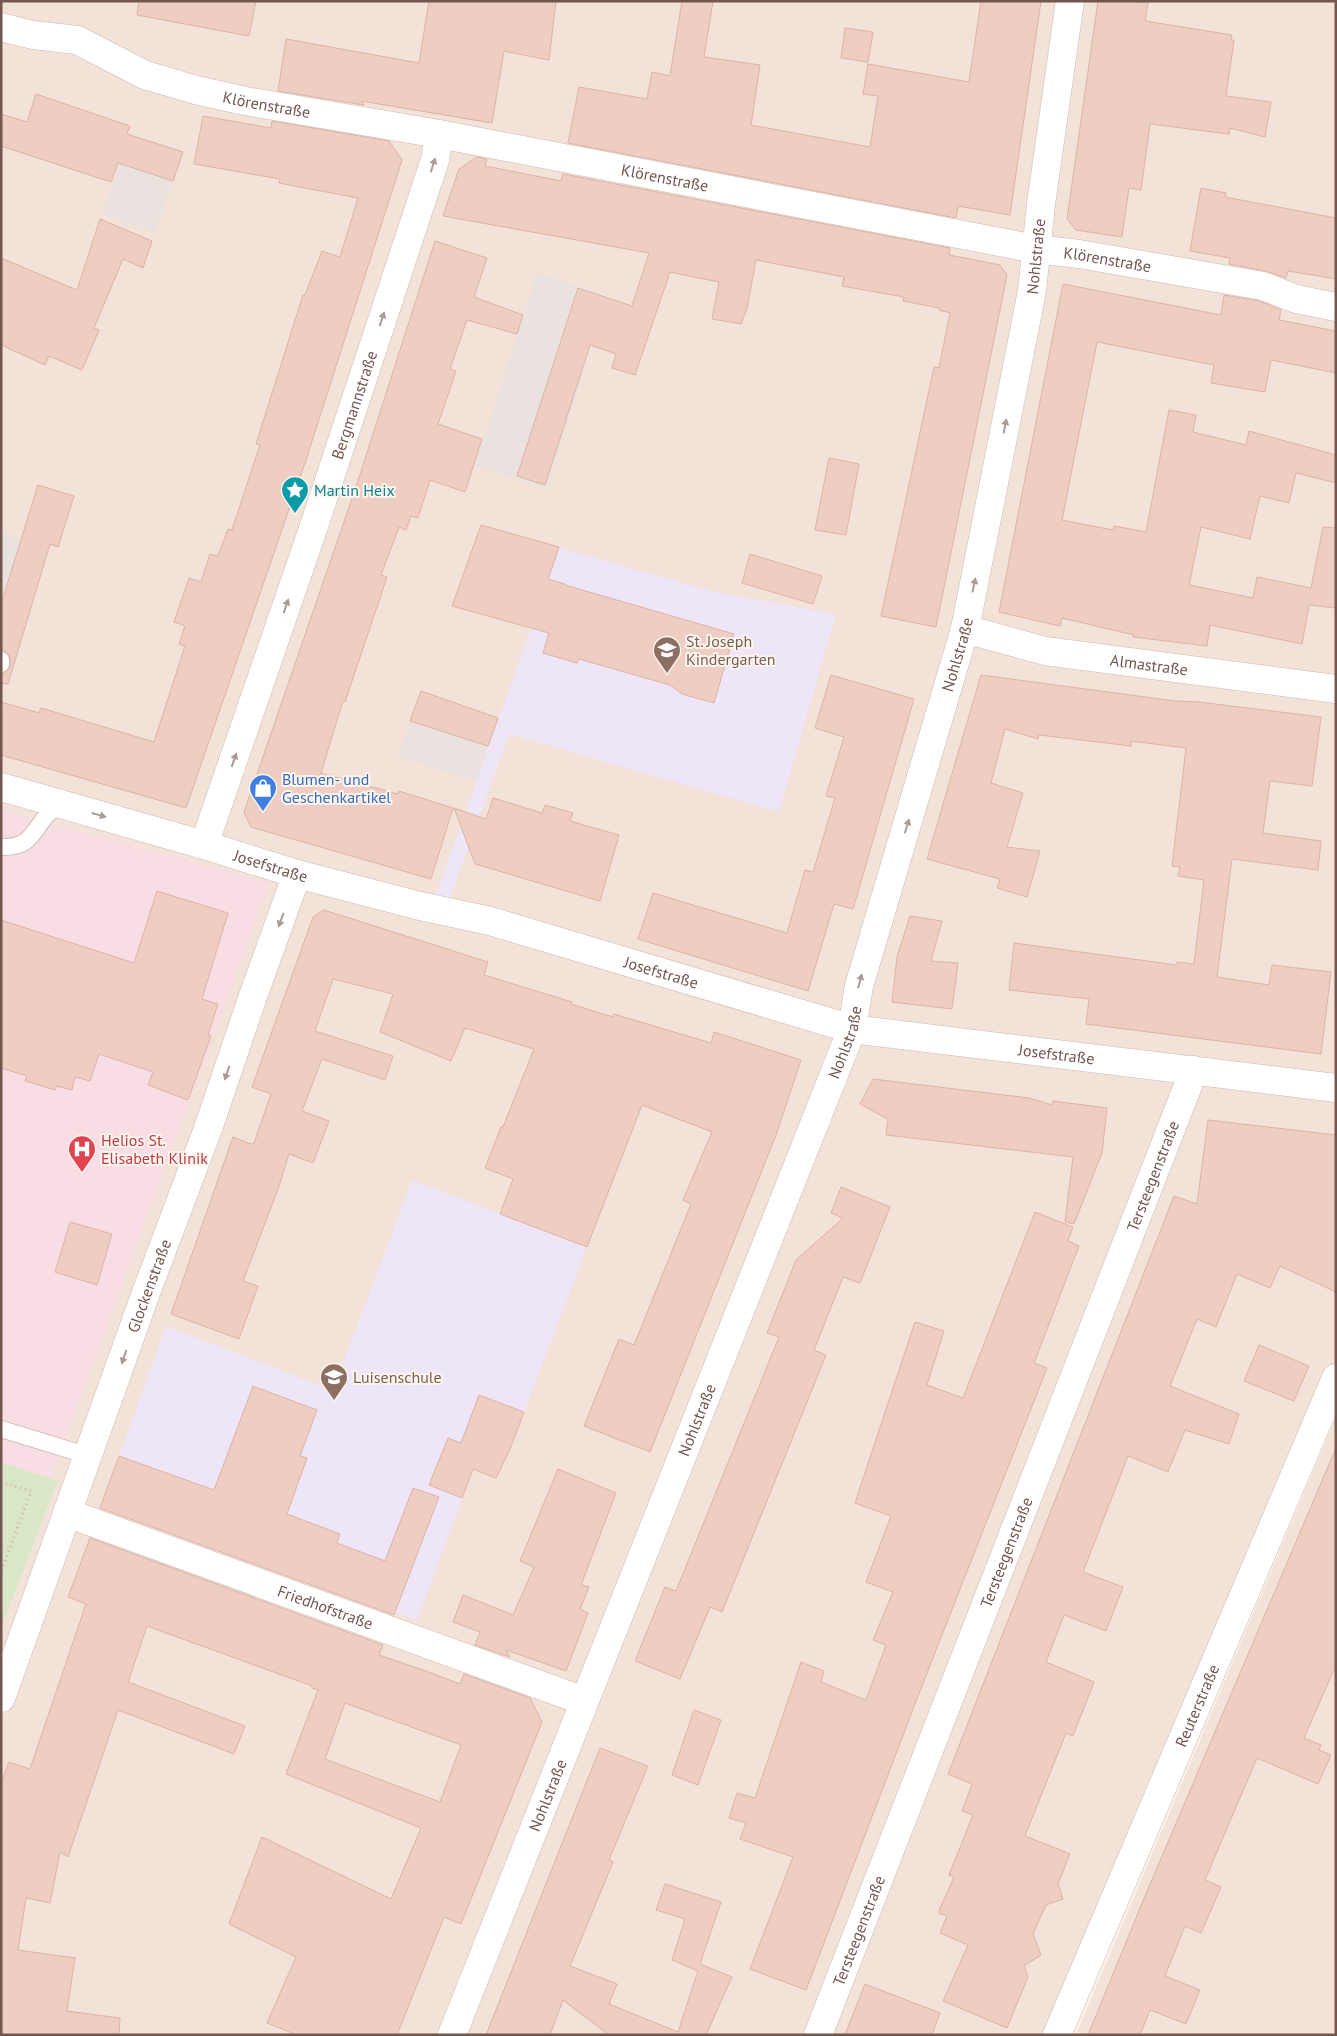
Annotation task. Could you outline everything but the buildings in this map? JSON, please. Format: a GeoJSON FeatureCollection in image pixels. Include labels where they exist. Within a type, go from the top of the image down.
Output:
{"type":"FeatureCollection","features":[{"type":"Feature","properties":{"kind":"street","name":"Nohlstraße"},"geometry":{"type":"LineString","coordinates":[[452,2035],[852,1030],[859,986],[965,629],[1032,291],[1070,1]]}},
{"type":"Feature","properties":{"kind":"street","name":"Klörenstraße"},"geometry":{"type":"LineString","coordinates":[[1,27],[33,35],[77,40],[145,75],[196,90],[244,101],[439,134],[1036,249],[1079,254],[1263,286],[1296,299],[1336,307]]}},
{"type":"Feature","properties":{"kind":"street","name":"Bergmannstraße"},"geometry":{"type":"LineString","coordinates":[[204,845],[326,489],[435,160],[439,134]]}},
{"type":"Feature","properties":{"kind":"street","name":"Almastraße"},"geometry":{"type":"LineString","coordinates":[[965,629],[1045,651],[1336,689]]}},
{"type":"Feature","properties":{"kind":"street","name":"Josefstraße"},"geometry":{"type":"LineString","coordinates":[[1,787],[298,874],[420,906],[498,923],[852,1030],[1336,1088]]}},
{"type":"Feature","properties":{"kind":"street","name":"Glockenstraße"},"geometry":{"type":"LineString","coordinates":[[1,1698],[147,1290],[209,1126],[252,999],[298,874]]}},
{"type":"Feature","properties":{"kind":"street","name":"Tersteegenstraße"},"geometry":{"type":"LineString","coordinates":[[818,2035],[1194,1070]]}},
{"type":"Feature","properties":{"kind":"street","name":"Reuterstraße"},"geometry":{"type":"LineString","coordinates":[[1058,2035],[1336,1378]]}},
{"type":"Feature","properties":{"kind":"street","name":"Friedhofstraße"},"geometry":{"type":"LineString","coordinates":[[67,1513],[584,1701]]}},
{"type":"Feature","properties":{"kind":"lane"},"geometry":{"type":"LineString","coordinates":[[1,847],[20,843],[33,837],[48,814],[61,804]]}},
{"type":"Feature","properties":{"kind":"lane"},"geometry":{"type":"LineString","coordinates":[[1,1429],[89,1456]]}},
{"type":"Feature","properties":{"kind":"path"},"geometry":{"type":"LineString","coordinates":[[1,1482],[31,1491],[1,1572]]}},
{"type":"Feature","properties":{"kind":"shaded area"},"geometry":{"type":"Polygon","coordinates":[[[1,1],[1336,1],[1336,1378],[1057,2035],[1,2035],[1,1628],[58,1481],[1,1462],[1,1]]]}},
{"type":"Feature","properties":{"kind":"shaded area"},"geometry":{"type":"Polygon","coordinates":[[[129,135],[183,152],[155,232],[102,214],[129,135]]]}},
{"type":"Feature","properties":{"kind":"shaded area"},"geometry":{"type":"Polygon","coordinates":[[[537,273],[607,296],[547,489],[475,466],[537,273]]]}},
{"type":"Feature","properties":{"kind":"shaded area"},"geometry":{"type":"Polygon","coordinates":[[[1,533],[47,548],[12,672],[1,669],[1,533]]]}},
{"type":"Feature","properties":{"kind":"shaded area","name":"St. Joseph Kindergarten"},"geometry":{"type":"Polygon","coordinates":[[[560,548],[715,592],[836,614],[779,812],[509,734],[445,912],[431,908],[560,548]]]}},
{"type":"Feature","properties":{"kind":"shaded area"},"geometry":{"type":"Polygon","coordinates":[[[421,691],[498,718],[475,781],[398,756],[421,691]]]}},
{"type":"Feature","properties":{"kind":"shaded area","name":"Helios St. Elisabeth Klinik"},"geometry":{"type":"Polygon","coordinates":[[[1,810],[270,883],[51,1478],[1,1462],[1,810]]]}},
{"type":"Feature","properties":{"kind":"shaded area","name":"Luisenschule"},"geometry":{"type":"Polygon","coordinates":[[[412,1180],[587,1247],[524,1412],[496,1477],[473,1469],[417,1620],[152,1523],[170,1474],[119,1456],[166,1326],[333,1390],[412,1180]]]}},
{"type":"Feature","properties":{"kind":"shaded area"},"geometry":{"type":"Polygon","coordinates":[[[1336,1417],[1336,2035],[1076,2035],[1336,1417]]]}},
{"type":"Feature","properties":{"kind":"green space"},"geometry":{"type":"Polygon","coordinates":[[[1,1462],[58,1481],[1,1628],[1,1462]]]}},
{"type":"Feature","properties":{"kind":"place","name":"Martin Heix"},"geometry":{"type":"Point","coordinates":[295,514]}},
{"type":"Feature","properties":{"kind":"place","name":"St. Joseph Kindergarten"},"geometry":{"type":"Point","coordinates":[667,674]}},
{"type":"Feature","properties":{"kind":"place","name":"Blumen- und Geschenkartikel"},"geometry":{"type":"Point","coordinates":[263,812]}},
{"type":"Feature","properties":{"kind":"place","name":"Helios St. Elisabeth Klinik"},"geometry":{"type":"Point","coordinates":[82,1173]}},
{"type":"Feature","properties":{"kind":"place","name":"Luisenschule"},"geometry":{"type":"Point","coordinates":[334,1401]}}]}
